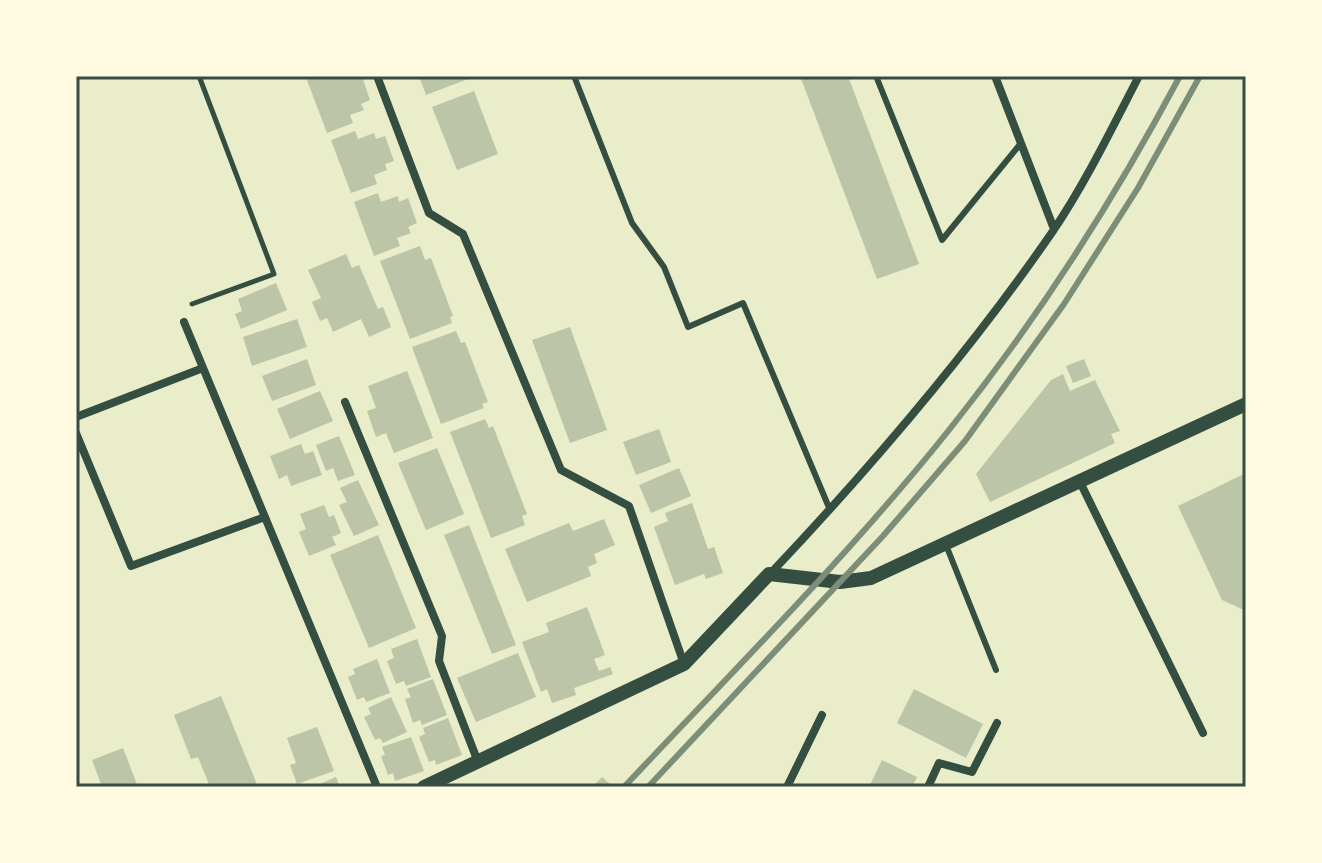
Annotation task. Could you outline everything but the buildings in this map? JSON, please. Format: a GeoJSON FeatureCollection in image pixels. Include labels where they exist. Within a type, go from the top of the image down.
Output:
{"type":"FeatureCollection","features":[{"type":"Feature","properties":{"kind":"street"},"geometry":{"type":"LineString","coordinates":[[377,76],[429,213],[463,234],[561,470],[629,506],[684,664]]}},
{"type":"Feature","properties":{"kind":"street"},"geometry":{"type":"LineString","coordinates":[[995,76],[1054,229]]}},
{"type":"Feature","properties":{"kind":"street"},"geometry":{"type":"LineString","coordinates":[[424,787],[684,664],[830,510],[926,400],[1054,229],[1097,159],[1139,76]]}},
{"type":"Feature","properties":{"kind":"street"},"geometry":{"type":"LineString","coordinates":[[184,322],[377,787]]}},
{"type":"Feature","properties":{"kind":"street"},"geometry":{"type":"LineString","coordinates":[[76,417],[203,368]]}},
{"type":"Feature","properties":{"kind":"street"},"geometry":{"type":"LineString","coordinates":[[345,402],[442,636],[439,661],[478,762]]}},
{"type":"Feature","properties":{"kind":"street"},"geometry":{"type":"LineString","coordinates":[[769,574],[840,582],[871,578],[1246,404]]}},
{"type":"Feature","properties":{"kind":"street"},"geometry":{"type":"LineString","coordinates":[[76,433],[131,566],[265,517]]}},
{"type":"Feature","properties":{"kind":"street"},"geometry":{"type":"LineString","coordinates":[[1080,482],[1203,733]]}},
{"type":"Feature","properties":{"kind":"street"},"geometry":{"type":"LineString","coordinates":[[787,787],[822,715]]}},
{"type":"Feature","properties":{"kind":"street"},"geometry":{"type":"LineString","coordinates":[[928,787],[939,763],[972,772],[997,723]]}},
{"type":"Feature","properties":{"kind":"lane"},"geometry":{"type":"LineString","coordinates":[[574,76],[632,223],[664,267],[688,327],[743,303],[830,510]]}},
{"type":"Feature","properties":{"kind":"lane"},"geometry":{"type":"LineString","coordinates":[[876,76],[942,240],[1021,143]]}},
{"type":"Feature","properties":{"kind":"lane"},"geometry":{"type":"LineString","coordinates":[[946,545],[996,670]]}},
{"type":"Feature","properties":{"kind":"path"},"geometry":{"type":"LineString","coordinates":[[184,322],[180,309],[274,274],[199,76]]}},
{"type":"Feature","properties":{"kind":"railway"},"geometry":{"type":"LineString","coordinates":[[624,787],[831,567],[949,430],[1013,346],[1073,258],[1180,76]]}},
{"type":"Feature","properties":{"kind":"railway"},"geometry":{"type":"LineString","coordinates":[[648,787],[883,536],[965,441],[1064,304],[1138,188],[1200,76]]}}]}
